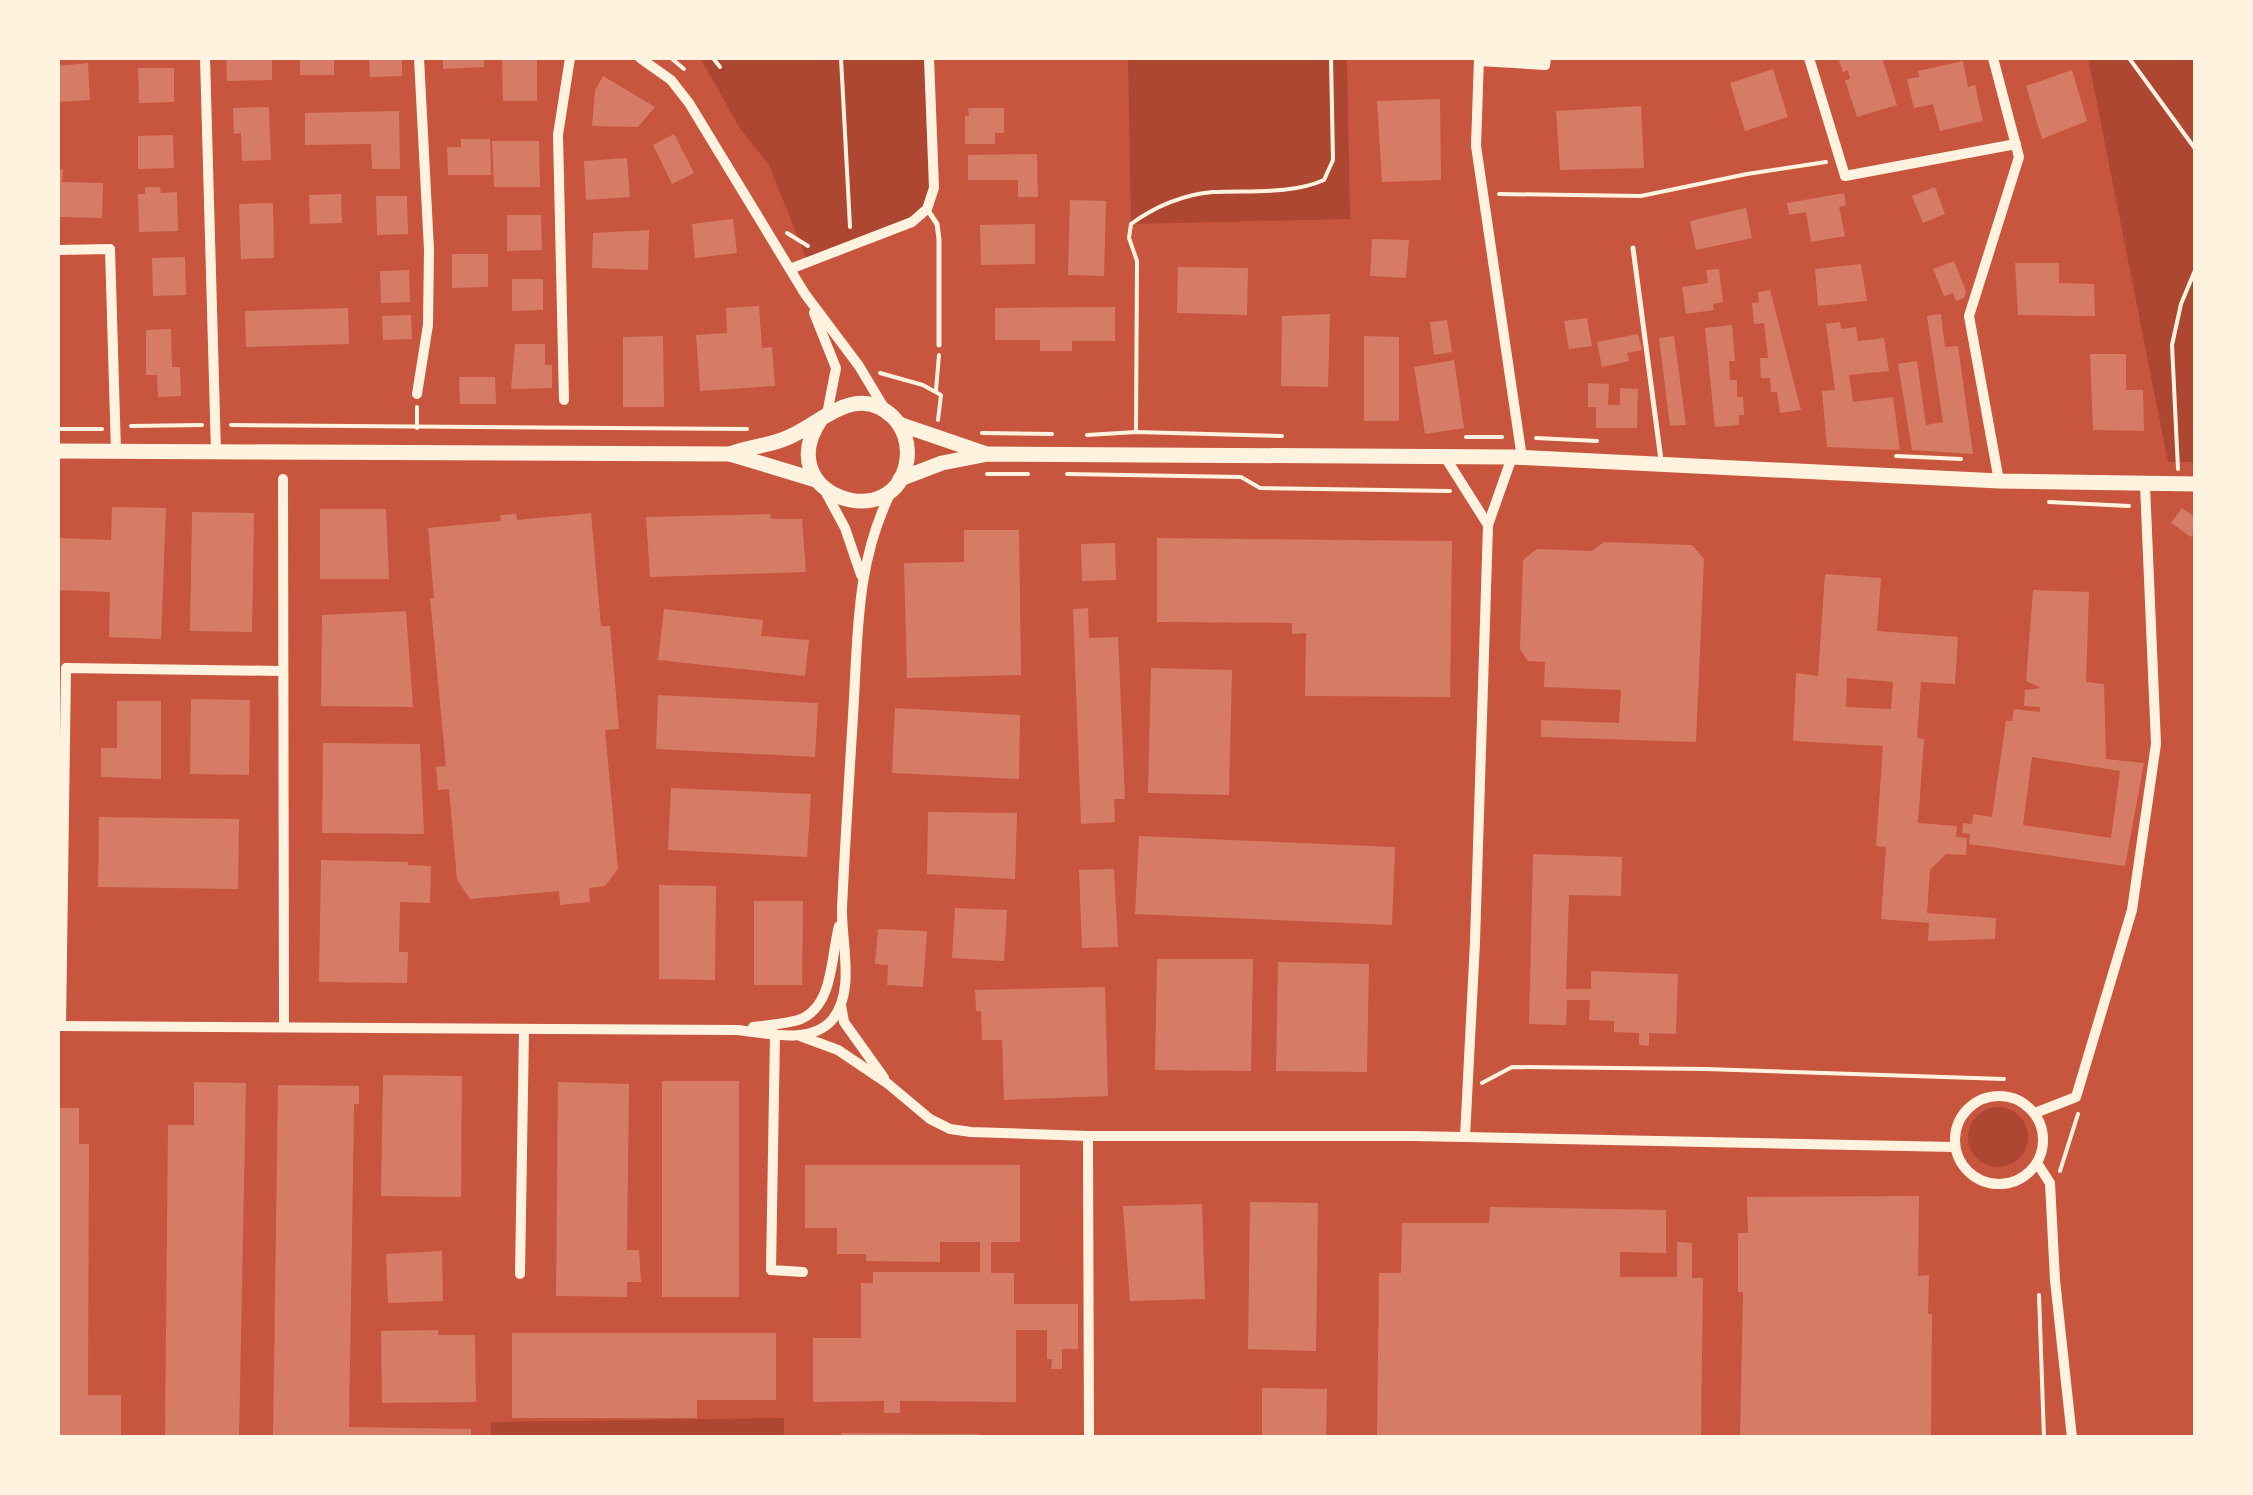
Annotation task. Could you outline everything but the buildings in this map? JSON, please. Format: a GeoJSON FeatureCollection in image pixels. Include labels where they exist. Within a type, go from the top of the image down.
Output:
{"type":"FeatureCollection","features":[{"type":"Feature","properties":{"kind":"main road"},"geometry":{"type":"LineString","coordinates":[[730,454],[753,445],[781,441],[824,416],[857,403],[887,412],[899,424],[988,454]]}},
{"type":"Feature","properties":{"kind":"main road"},"geometry":{"type":"LineString","coordinates":[[820,484],[808,455],[814,430],[824,416]]}},
{"type":"Feature","properties":{"kind":"main road"},"geometry":{"type":"LineString","coordinates":[[897,483],[908,452],[899,424]]}},
{"type":"Feature","properties":{"kind":"main road"},"geometry":{"type":"LineString","coordinates":[[58,451],[730,454],[820,484],[852,502],[882,496],[897,483],[942,463],[988,454],[1517,458],[2000,482],[2187,484]]}},
{"type":"Feature","properties":{"kind":"street"},"geometry":{"type":"LineString","coordinates":[[205,58],[216,453]]}},
{"type":"Feature","properties":{"kind":"street"},"geometry":{"type":"LineString","coordinates":[[417,394],[428,326],[429,250],[420,58]]}},
{"type":"Feature","properties":{"kind":"street"},"geometry":{"type":"LineString","coordinates":[[564,400],[558,135],[570,58]]}},
{"type":"Feature","properties":{"kind":"street"},"geometry":{"type":"LineString","coordinates":[[640,58],[661,71],[689,103],[806,294],[887,412]]}},
{"type":"Feature","properties":{"kind":"street"},"geometry":{"type":"LineString","coordinates":[[790,269],[912,222],[927,209],[934,188],[929,58]]}},
{"type":"Feature","properties":{"kind":"street"},"geometry":{"type":"LineString","coordinates":[[1465,1137],[1488,524],[1517,458],[1476,146],[1479,59],[1545,65],[1546,58]]}},
{"type":"Feature","properties":{"kind":"street"},"geometry":{"type":"LineString","coordinates":[[1809,58],[1846,176],[2016,144]]}},
{"type":"Feature","properties":{"kind":"street"},"geometry":{"type":"LineString","coordinates":[[1993,58],[2020,157],[1969,316],[2000,482]]}},
{"type":"Feature","properties":{"kind":"street"},"geometry":{"type":"LineString","coordinates":[[58,250],[110,249],[116,452]]}},
{"type":"Feature","properties":{"kind":"street"},"geometry":{"type":"LineString","coordinates":[[806,294],[836,368],[824,416]]}},
{"type":"Feature","properties":{"kind":"street"},"geometry":{"type":"LineString","coordinates":[[1446,457],[1488,524]]}},
{"type":"Feature","properties":{"kind":"street"},"geometry":{"type":"LineString","coordinates":[[283,479],[284,1026]]}},
{"type":"Feature","properties":{"kind":"street"},"geometry":{"type":"LineString","coordinates":[[887,1084],[844,1022],[842,914],[862,575],[877,520],[897,483]]}},
{"type":"Feature","properties":{"kind":"street"},"geometry":{"type":"LineString","coordinates":[[820,484],[845,528],[862,575]]}},
{"type":"Feature","properties":{"kind":"street"},"geometry":{"type":"LineString","coordinates":[[2035,1113],[2076,1097],[2132,910],[2156,744],[2144,485]]}},
{"type":"Feature","properties":{"kind":"street"},"geometry":{"type":"LineString","coordinates":[[282,671],[66,668],[59,1026],[738,1030],[799,1035],[838,1050],[930,1119],[950,1129],[1088,1136],[1465,1137],[1955,1147]]}},
{"type":"Feature","properties":{"kind":"street"},"geometry":{"type":"LineString","coordinates":[[738,1030],[801,1019],[813,1012],[823,996],[842,914]]}},
{"type":"Feature","properties":{"kind":"street"},"geometry":{"type":"LineString","coordinates":[[799,1035],[824,1027],[842,1005]]}},
{"type":"Feature","properties":{"kind":"street"},"geometry":{"type":"LineString","coordinates":[[520,1274],[524,1029]]}},
{"type":"Feature","properties":{"kind":"street"},"geometry":{"type":"LineString","coordinates":[[775,1034],[770,1270],[802,1272]]}},
{"type":"Feature","properties":{"kind":"street"},"geometry":{"type":"LineString","coordinates":[[1988,1096],[2014,1098],[2035,1113],[2044,1138],[2038,1163],[2016,1180],[1990,1183],[1968,1171],[1955,1147],[1959,1121],[1966,1110],[1988,1096]]}},
{"type":"Feature","properties":{"kind":"street"},"geometry":{"type":"LineString","coordinates":[[1088,1136],[1089,1438]]}},
{"type":"Feature","properties":{"kind":"street"},"geometry":{"type":"LineString","coordinates":[[2038,1163],[2050,1183],[2055,1280],[2072,1438]]}},
{"type":"Feature","properties":{"kind":"lane"},"geometry":{"type":"LineString","coordinates":[[927,209],[937,224],[939,346]]}},
{"type":"Feature","properties":{"kind":"lane"},"geometry":{"type":"LineString","coordinates":[[1632,248],[1661,464]]}},
{"type":"Feature","properties":{"kind":"path"},"geometry":{"type":"LineString","coordinates":[[713,58],[720,66]]}},
{"type":"Feature","properties":{"kind":"path"},"geometry":{"type":"LineString","coordinates":[[841,58],[851,247]]}},
{"type":"Feature","properties":{"kind":"path"},"geometry":{"type":"LineString","coordinates":[[1136,432],[1136,261],[1129,238],[1131,224],[1152,208],[1210,192],[1312,186],[1324,180],[1332,160],[1332,58]]}},
{"type":"Feature","properties":{"kind":"path"},"geometry":{"type":"LineString","coordinates":[[2129,58],[2196,150]]}},
{"type":"Feature","properties":{"kind":"path"},"geometry":{"type":"LineString","coordinates":[[1484,195],[1641,196],[1841,160]]}},
{"type":"Feature","properties":{"kind":"path"},"geometry":{"type":"LineString","coordinates":[[2187,484],[2172,345],[2180,304],[2196,268]]}},
{"type":"Feature","properties":{"kind":"path"},"geometry":{"type":"LineString","coordinates":[[935,392],[939,384],[939,346]]}},
{"type":"Feature","properties":{"kind":"path"},"geometry":{"type":"LineString","coordinates":[[58,429],[214,425],[752,429]]}},
{"type":"Feature","properties":{"kind":"path"},"geometry":{"type":"LineString","coordinates":[[1467,1090],[1512,1067],[1706,1069],[2004,1080]]}},
{"type":"Feature","properties":{"kind":"shaded area"},"geometry":{"type":"Polygon","coordinates":[[[700,58],[929,58],[932,199],[912,222],[808,263],[769,165],[741,130],[700,58]]]}},
{"type":"Feature","properties":{"kind":"shaded area"},"geometry":{"type":"Polygon","coordinates":[[[1128,58],[1347,58],[1350,219],[1131,224],[1128,58]]]}},
{"type":"Feature","properties":{"kind":"shaded area"},"geometry":{"type":"Polygon","coordinates":[[[2088,58],[2195,58],[2195,462],[2168,462],[2088,58]]]}},
{"type":"Feature","properties":{"kind":"shaded area"},"geometry":{"type":"Polygon","coordinates":[[[1998,1107],[2019,1116],[2028,1137],[2019,1158],[1998,1167],[1977,1158],[1968,1137],[1977,1116],[1998,1107]]]}},
{"type":"Feature","properties":{"kind":"shaded area"},"geometry":{"type":"Polygon","coordinates":[[[784,1418],[784,1437],[491,1437],[491,1422],[784,1418]]]}}]}
